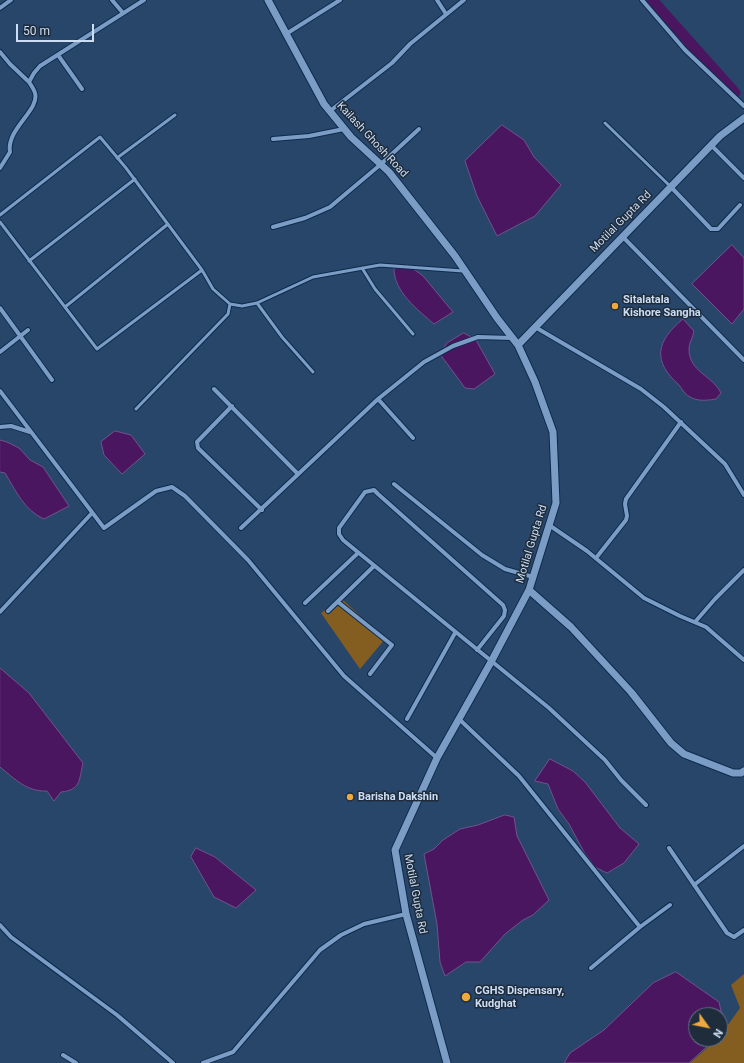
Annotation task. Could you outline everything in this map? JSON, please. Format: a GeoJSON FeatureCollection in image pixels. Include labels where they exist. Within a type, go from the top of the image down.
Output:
{"type":"FeatureCollection","features":[{"type":"Feature","properties":{"kind":"street"},"geometry":{"type":"LineString","coordinates":[[0,8],[11,0]]}},
{"type":"Feature","properties":{"kind":"street"},"geometry":{"type":"LineString","coordinates":[[112,0],[123,13]]}},
{"type":"Feature","properties":{"kind":"street"},"geometry":{"type":"LineString","coordinates":[[29,82],[40,66],[144,0]]}},
{"type":"Feature","properties":{"kind":"street","name":"Kailash Ghosh Road"},"geometry":{"type":"LineString","coordinates":[[268,0],[324,104],[344,129],[389,172],[465,271],[497,318],[518,345]]}},
{"type":"Feature","properties":{"kind":"street"},"geometry":{"type":"LineString","coordinates":[[285,34],[340,0]]}},
{"type":"Feature","properties":{"kind":"street"},"geometry":{"type":"LineString","coordinates":[[437,0],[446,14]]}},
{"type":"Feature","properties":{"kind":"street"},"geometry":{"type":"LineString","coordinates":[[330,111],[392,63],[410,44],[464,0]]}},
{"type":"Feature","properties":{"kind":"street"},"geometry":{"type":"LineString","coordinates":[[642,0],[685,50],[744,106]]}},
{"type":"Feature","properties":{"kind":"street"},"geometry":{"type":"LineString","coordinates":[[0,52],[29,82],[36,93],[35,101],[12,136],[9,146],[10,152],[0,168]]}},
{"type":"Feature","properties":{"kind":"street"},"geometry":{"type":"LineString","coordinates":[[58,55],[82,89]]}},
{"type":"Feature","properties":{"kind":"street","name":"Motilal Gupta Rd"},"geometry":{"type":"LineString","coordinates":[[447,1063],[406,914],[395,850],[437,758],[492,662],[529,590],[556,503],[553,432],[535,382],[518,345],[622,236],[712,146],[744,118]]}},
{"type":"Feature","properties":{"kind":"street"},"geometry":{"type":"LineString","coordinates":[[273,139],[309,136],[344,129]]}},
{"type":"Feature","properties":{"kind":"street"},"geometry":{"type":"LineString","coordinates":[[273,227],[305,218],[330,207],[380,165],[419,129]]}},
{"type":"Feature","properties":{"kind":"street"},"geometry":{"type":"LineString","coordinates":[[712,146],[744,178]]}},
{"type":"Feature","properties":{"kind":"street"},"geometry":{"type":"LineString","coordinates":[[672,187],[712,229],[715,230],[718,229],[740,205]]}},
{"type":"Feature","properties":{"kind":"street"},"geometry":{"type":"LineString","coordinates":[[622,236],[744,360]]}},
{"type":"Feature","properties":{"kind":"street"},"geometry":{"type":"LineString","coordinates":[[0,308],[52,380]]}},
{"type":"Feature","properties":{"kind":"street"},"geometry":{"type":"LineString","coordinates":[[535,327],[641,389],[681,422],[725,464],[744,495]]}},
{"type":"Feature","properties":{"kind":"street"},"geometry":{"type":"LineString","coordinates":[[0,352],[28,330]]}},
{"type":"Feature","properties":{"kind":"street"},"geometry":{"type":"LineString","coordinates":[[241,528],[262,510],[378,399],[424,362],[453,346],[478,337],[512,338]]}},
{"type":"Feature","properties":{"kind":"street"},"geometry":{"type":"LineString","coordinates":[[214,389],[298,474]]}},
{"type":"Feature","properties":{"kind":"street"},"geometry":{"type":"LineString","coordinates":[[0,391],[104,528],[156,491],[172,488],[185,496],[248,560],[344,676],[437,758]]}},
{"type":"Feature","properties":{"kind":"street"},"geometry":{"type":"LineString","coordinates":[[378,399],[413,438]]}},
{"type":"Feature","properties":{"kind":"street"},"geometry":{"type":"LineString","coordinates":[[232,406],[198,442],[197,445],[198,448],[262,510]]}},
{"type":"Feature","properties":{"kind":"street"},"geometry":{"type":"LineString","coordinates":[[596,558],[626,520],[628,516],[625,504],[632,489],[681,422]]}},
{"type":"Feature","properties":{"kind":"street"},"geometry":{"type":"LineString","coordinates":[[0,427],[11,426],[30,432]]}},
{"type":"Feature","properties":{"kind":"street"},"geometry":{"type":"LineString","coordinates":[[394,484],[482,555],[505,569],[534,577]]}},
{"type":"Feature","properties":{"kind":"street"},"geometry":{"type":"LineString","coordinates":[[477,650],[504,616],[505,610],[503,605],[374,490],[365,492],[339,528],[339,534],[358,553],[554,713],[605,760],[621,780],[646,805]]}},
{"type":"Feature","properties":{"kind":"street"},"geometry":{"type":"LineString","coordinates":[[0,612],[92,513]]}},
{"type":"Feature","properties":{"kind":"street"},"geometry":{"type":"LineString","coordinates":[[549,525],[596,558],[644,598],[706,627],[744,660]]}},
{"type":"Feature","properties":{"kind":"street"},"geometry":{"type":"LineString","coordinates":[[306,603],[358,553]]}},
{"type":"Feature","properties":{"kind":"street"},"geometry":{"type":"LineString","coordinates":[[328,611],[374,566]]}},
{"type":"Feature","properties":{"kind":"street"},"geometry":{"type":"LineString","coordinates":[[695,622],[714,599],[744,570]]}},
{"type":"Feature","properties":{"kind":"street"},"geometry":{"type":"LineString","coordinates":[[529,590],[571,627],[631,692],[671,743],[684,754],[733,774],[744,771]]}},
{"type":"Feature","properties":{"kind":"street"},"geometry":{"type":"LineString","coordinates":[[338,602],[392,645],[370,674]]}},
{"type":"Feature","properties":{"kind":"street"},"geometry":{"type":"LineString","coordinates":[[407,719],[455,633]]}},
{"type":"Feature","properties":{"kind":"street"},"geometry":{"type":"LineString","coordinates":[[459,719],[520,776],[640,926]]}},
{"type":"Feature","properties":{"kind":"street"},"geometry":{"type":"LineString","coordinates":[[694,885],[744,846]]}},
{"type":"Feature","properties":{"kind":"street"},"geometry":{"type":"LineString","coordinates":[[669,848],[731,936],[734,937],[744,930]]}},
{"type":"Feature","properties":{"kind":"street"},"geometry":{"type":"LineString","coordinates":[[591,968],[640,926],[670,906]]}},
{"type":"Feature","properties":{"kind":"street"},"geometry":{"type":"LineString","coordinates":[[204,1063],[233,1052],[320,950],[341,935],[364,924],[406,914]]}},
{"type":"Feature","properties":{"kind":"street"},"geometry":{"type":"LineString","coordinates":[[0,925],[11,937],[117,1015],[173,1063]]}},
{"type":"Feature","properties":{"kind":"street"},"geometry":{"type":"LineString","coordinates":[[63,1055],[76,1063]]}},
{"type":"Feature","properties":{"kind":"lane"},"geometry":{"type":"LineString","coordinates":[[117,158],[175,115]]}},
{"type":"Feature","properties":{"kind":"lane"},"geometry":{"type":"LineString","coordinates":[[606,123],[672,187]]}},
{"type":"Feature","properties":{"kind":"lane"},"geometry":{"type":"LineString","coordinates":[[0,215],[100,137],[168,224],[202,270],[213,289],[230,304],[242,306],[257,303],[313,277],[362,268],[380,266],[465,271]]}},
{"type":"Feature","properties":{"kind":"lane"},"geometry":{"type":"LineString","coordinates":[[29,261],[135,180]]}},
{"type":"Feature","properties":{"kind":"lane"},"geometry":{"type":"LineString","coordinates":[[0,222],[97,349],[202,270]]}},
{"type":"Feature","properties":{"kind":"lane"},"geometry":{"type":"LineString","coordinates":[[65,307],[168,224]]}},
{"type":"Feature","properties":{"kind":"lane"},"geometry":{"type":"LineString","coordinates":[[362,268],[375,289],[413,334]]}},
{"type":"Feature","properties":{"kind":"lane"},"geometry":{"type":"LineString","coordinates":[[257,303],[282,338],[314,372]]}},
{"type":"Feature","properties":{"kind":"lane"},"geometry":{"type":"LineString","coordinates":[[136,409],[228,314],[230,304]]}},
{"type":"Feature","properties":{"kind":"shaded area"},"geometry":{"type":"Polygon","coordinates":[[[502,125],[524,140],[534,157],[561,185],[535,216],[497,236],[477,196],[465,161],[502,125]]]}},
{"type":"Feature","properties":{"kind":"shaded area"},"geometry":{"type":"Polygon","coordinates":[[[732,245],[744,258],[744,309],[732,324],[692,284],[732,245]]]}},
{"type":"Feature","properties":{"kind":"shaded area"},"geometry":{"type":"Polygon","coordinates":[[[408,265],[423,276],[453,312],[434,324],[414,307],[402,293],[395,277],[394,269],[408,265]]]}},
{"type":"Feature","properties":{"kind":"shaded area"},"geometry":{"type":"Polygon","coordinates":[[[683,319],[694,331],[689,347],[690,357],[697,368],[717,387],[721,393],[716,399],[703,400],[691,398],[683,391],[664,368],[661,359],[663,343],[667,335],[683,319]]]}},
{"type":"Feature","properties":{"kind":"shaded area"},"geometry":{"type":"Polygon","coordinates":[[[464,333],[476,340],[495,374],[474,389],[465,388],[440,354],[447,343],[464,333]]]}},
{"type":"Feature","properties":{"kind":"shaded area"},"geometry":{"type":"Polygon","coordinates":[[[115,431],[131,435],[145,454],[122,474],[104,455],[101,442],[115,431]]]}},
{"type":"Feature","properties":{"kind":"shaded area"},"geometry":{"type":"Polygon","coordinates":[[[0,440],[19,448],[30,460],[43,467],[69,506],[44,519],[31,511],[21,499],[5,473],[0,472],[0,440]]]}},
{"type":"Feature","properties":{"kind":"shaded area"},"geometry":{"type":"Polygon","coordinates":[[[341,598],[385,639],[360,669],[321,613],[341,598]]]}},
{"type":"Feature","properties":{"kind":"shaded area"},"geometry":{"type":"Polygon","coordinates":[[[0,668],[29,693],[83,763],[80,779],[76,786],[68,791],[61,792],[54,801],[47,791],[40,791],[27,787],[0,767],[0,668]]]}},
{"type":"Feature","properties":{"kind":"shaded area"},"geometry":{"type":"Polygon","coordinates":[[[550,759],[573,771],[585,782],[620,828],[639,844],[624,863],[607,873],[595,867],[584,852],[569,824],[558,809],[548,784],[535,781],[550,759]]]}},
{"type":"Feature","properties":{"kind":"shaded area"},"geometry":{"type":"Polygon","coordinates":[[[505,815],[514,817],[517,836],[549,900],[533,915],[523,920],[505,934],[480,962],[466,962],[445,976],[440,962],[437,924],[424,854],[434,849],[443,840],[460,829],[478,825],[505,815]]]}},
{"type":"Feature","properties":{"kind":"shaded area"},"geometry":{"type":"Polygon","coordinates":[[[196,848],[215,857],[256,890],[236,908],[214,897],[191,857],[196,848]]]}},
{"type":"Feature","properties":{"kind":"shaded area"},"geometry":{"type":"Polygon","coordinates":[[[676,972],[719,1002],[720,1007],[688,1007],[688,1047],[706,1047],[689,1063],[564,1063],[570,1053],[604,1030],[653,983],[676,972]]]}},
{"type":"Feature","properties":{"kind":"shaded area"},"geometry":{"type":"Polygon","coordinates":[[[744,974],[744,1063],[690,1063],[708,1047],[728,1047],[728,1025],[740,1008],[731,985],[744,974]]]}},
{"type":"Feature","properties":{"kind":"waterway"},"geometry":{"type":"LineString","coordinates":[[652,0],[735,93]]}},
{"type":"Feature","properties":{"kind":"place","name":"Sitalatala Kishore Sangha"},"geometry":{"type":"Point","coordinates":[615,306]}},
{"type":"Feature","properties":{"kind":"place","name":"Barisha Dakshin"},"geometry":{"type":"Point","coordinates":[350,797]}},
{"type":"Feature","properties":{"kind":"place","name":"CGHS Dispensary, Kudghat"},"geometry":{"type":"Point","coordinates":[466,997]}}]}
